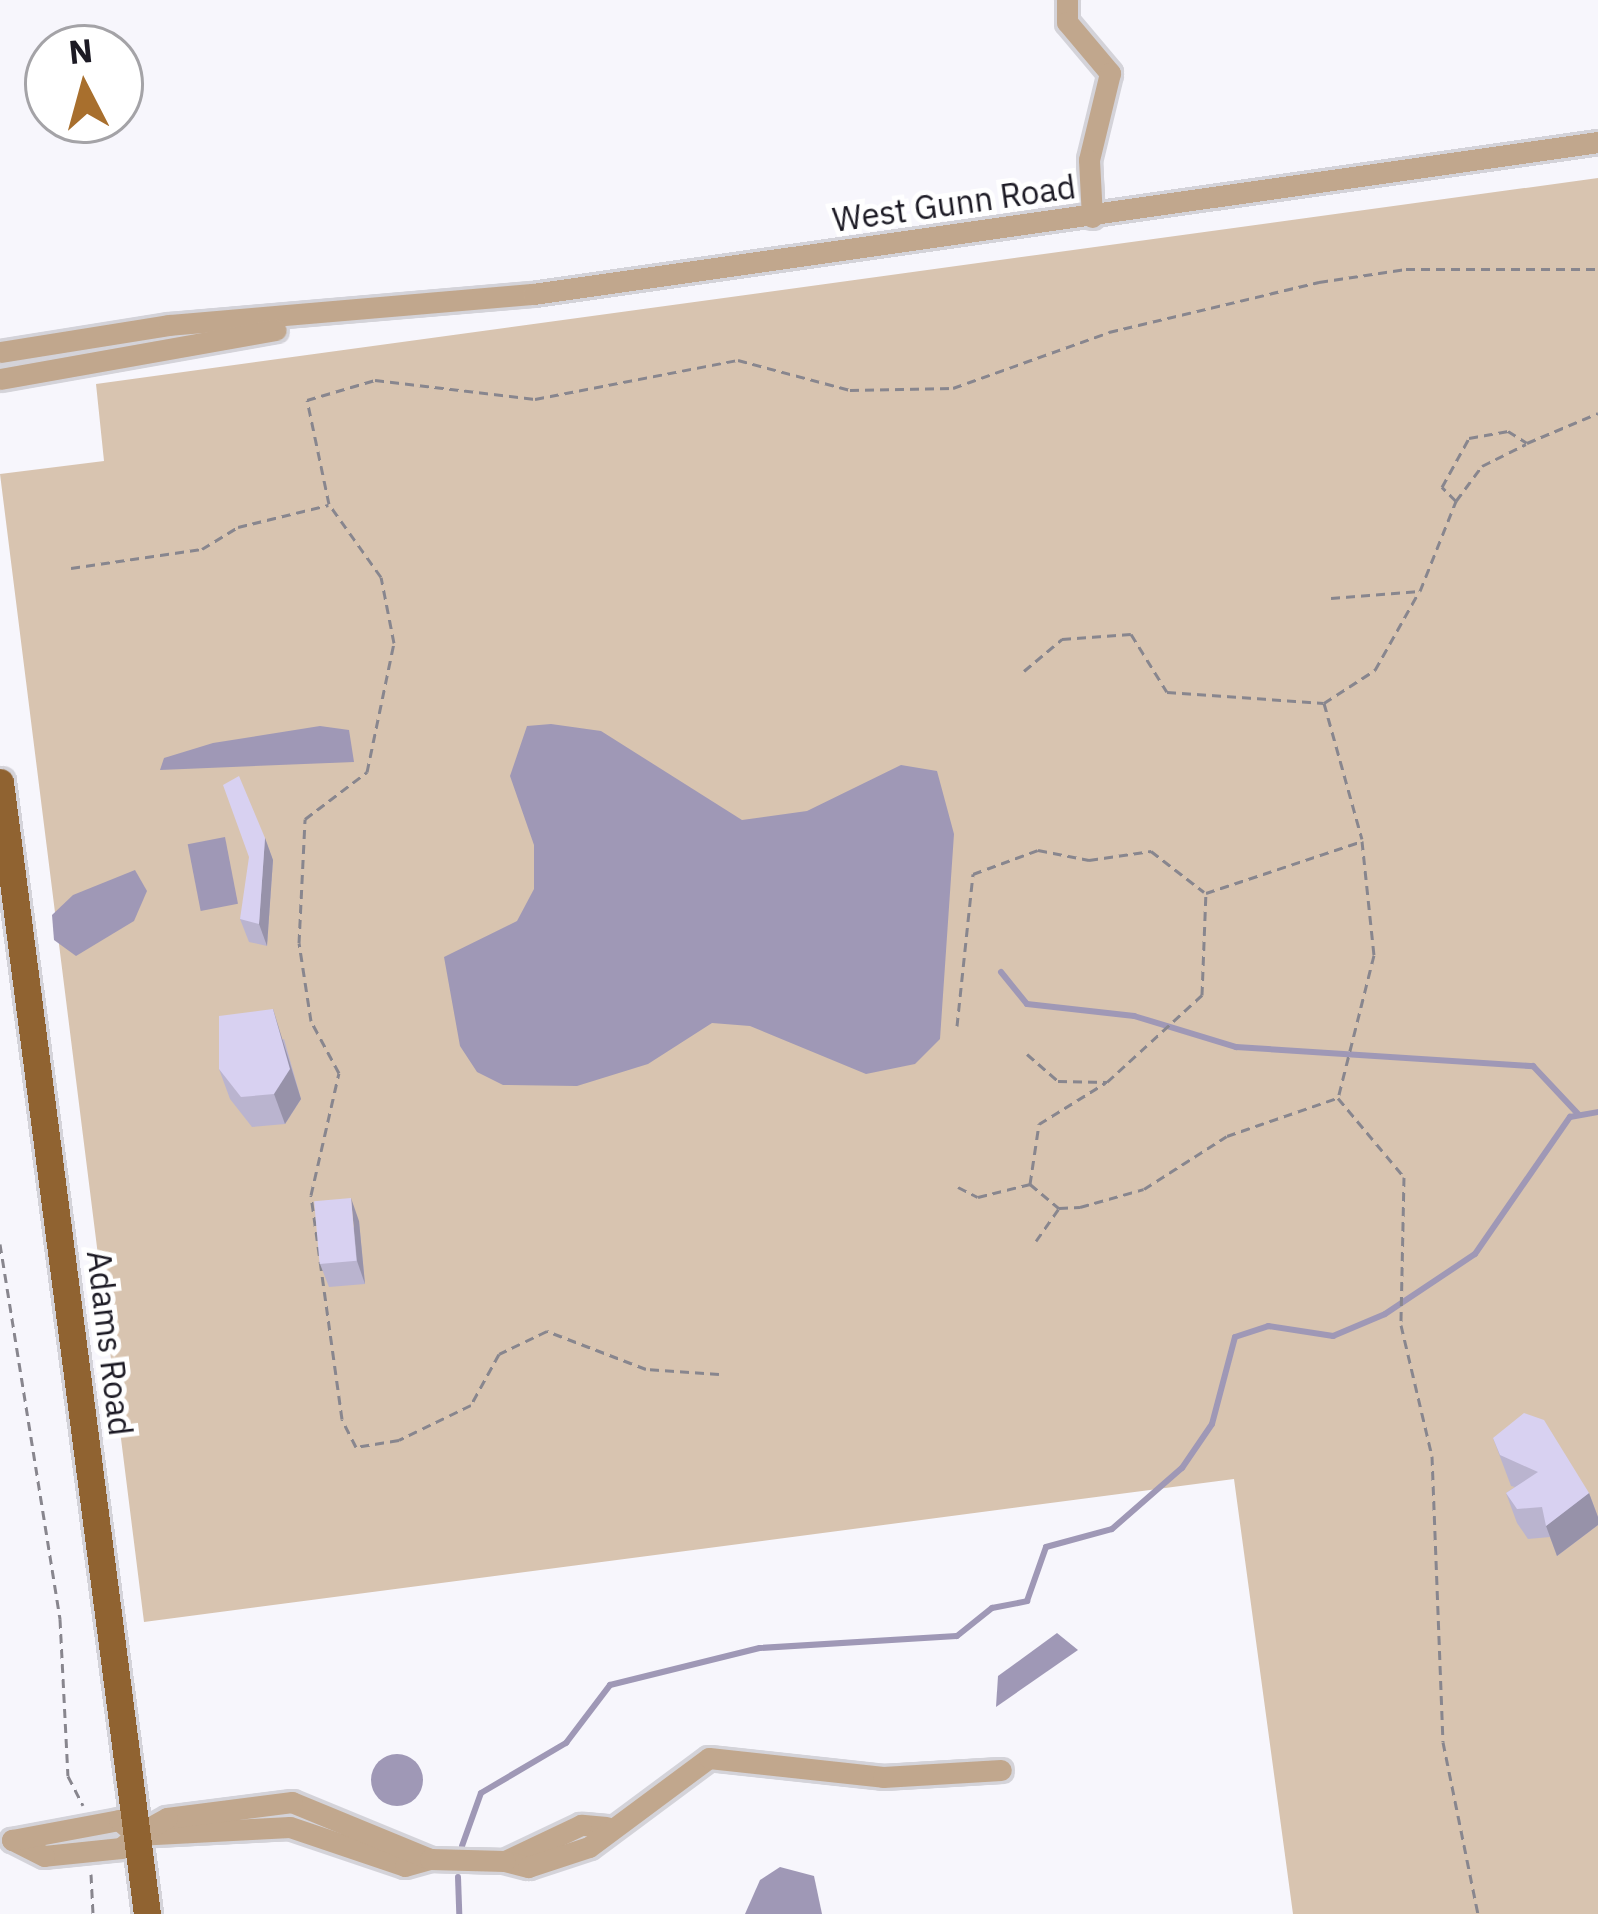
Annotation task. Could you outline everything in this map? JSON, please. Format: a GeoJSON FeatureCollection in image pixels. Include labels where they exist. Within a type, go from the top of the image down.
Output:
{"type":"FeatureCollection","features":[{"type":"Feature","properties":{"kind":"main road","name":"Adams Road"},"geometry":{"type":"LineString","coordinates":[[0,782],[147,1914]]}},
{"type":"Feature","properties":{"kind":"street"},"geometry":{"type":"LineString","coordinates":[[1067,0],[1067,22],[1110,73],[1089,160],[1091,217]]}},
{"type":"Feature","properties":{"kind":"street","name":"West Gunn Road"},"geometry":{"type":"LineString","coordinates":[[0,379],[318,320],[1091,217],[1598,142]]}},
{"type":"Feature","properties":{"kind":"street","name":"West Gunn Road"},"geometry":{"type":"LineString","coordinates":[[0,352],[169,325],[318,320]]}},
{"type":"Feature","properties":{"kind":"street"},"geometry":{"type":"LineString","coordinates":[[6,1838],[118,1820],[136,1835],[306,1831],[405,1865],[430,1858],[505,1861],[581,1825],[605,1827],[709,1758],[883,1777],[1001,1770]]}},
{"type":"Feature","properties":{"kind":"street"},"geometry":{"type":"LineString","coordinates":[[306,1831],[309,1806]]}},
{"type":"Feature","properties":{"kind":"street"},"geometry":{"type":"LineString","coordinates":[[136,1835],[167,1818],[309,1806],[430,1858]]}},
{"type":"Feature","properties":{"kind":"path"},"geometry":{"type":"LineString","coordinates":[[719,1373],[646,1369],[547,1331],[499,1354],[471,1405],[399,1440],[356,1447],[342,1419],[310,1195],[339,1073],[311,1021],[299,943],[305,819],[368,772],[394,643],[381,577],[329,504],[303,415],[336,383],[535,399],[738,360],[850,390],[953,388],[1109,332],[1364,274],[1598,269]]}},
{"type":"Feature","properties":{"kind":"path"},"geometry":{"type":"LineString","coordinates":[[1024,670],[1062,639],[1131,634],[1167,692],[1324,704],[1375,670],[1420,591],[1456,501],[1482,466],[1598,413]]}},
{"type":"Feature","properties":{"kind":"path"},"geometry":{"type":"LineString","coordinates":[[1456,501],[1442,487],[1469,438],[1508,430],[1528,443]]}},
{"type":"Feature","properties":{"kind":"path"},"geometry":{"type":"LineString","coordinates":[[70,568],[209,547],[238,526],[329,504]]}},
{"type":"Feature","properties":{"kind":"path"},"geometry":{"type":"LineString","coordinates":[[1331,598],[1420,591]]}},
{"type":"Feature","properties":{"kind":"path"},"geometry":{"type":"LineString","coordinates":[[1324,704],[1362,841],[1374,955],[1347,1046],[1338,1098],[1404,1178],[1402,1315],[1432,1456],[1443,1742],[1478,1914]]}},
{"type":"Feature","properties":{"kind":"path"},"geometry":{"type":"LineString","coordinates":[[1206,893],[1362,841]]}},
{"type":"Feature","properties":{"kind":"path"},"geometry":{"type":"LineString","coordinates":[[957,1026],[973,874],[1038,850],[1089,860],[1151,851],[1206,893],[1210,973],[1175,1020],[1107,1082],[1039,1124],[1030,1184]]}},
{"type":"Feature","properties":{"kind":"path"},"geometry":{"type":"LineString","coordinates":[[1028,1054],[1058,1081],[1107,1082]]}},
{"type":"Feature","properties":{"kind":"path"},"geometry":{"type":"LineString","coordinates":[[1036,1241],[1059,1208],[1144,1190],[1227,1136],[1338,1098]]}},
{"type":"Feature","properties":{"kind":"path"},"geometry":{"type":"LineString","coordinates":[[958,1187],[978,1197],[1030,1184]]}},
{"type":"Feature","properties":{"kind":"path"},"geometry":{"type":"LineString","coordinates":[[1030,1184],[1059,1208]]}},
{"type":"Feature","properties":{"kind":"path"},"geometry":{"type":"LineString","coordinates":[[0,1244],[60,1619],[68,1776],[83,1802]]}},
{"type":"Feature","properties":{"kind":"shaded area"},"geometry":{"type":"Polygon","coordinates":[[[1598,178],[1598,1914],[1293,1914],[1234,1479],[144,1622],[0,474],[104,461],[96,384],[1598,178]]]}},
{"type":"Feature","properties":{"kind":"shaded area"},"geometry":{"type":"Polygon","coordinates":[[[551,724],[601,731],[742,820],[807,811],[901,765],[937,771],[954,834],[940,1039],[915,1064],[866,1074],[750,1026],[712,1023],[648,1064],[577,1086],[503,1085],[477,1072],[460,1046],[444,957],[517,921],[534,889],[534,845],[510,776],[527,726],[551,724]]]}},
{"type":"Feature","properties":{"kind":"shaded area"},"geometry":{"type":"Polygon","coordinates":[[[320,726],[349,730],[354,762],[160,770],[164,758],[213,743],[320,726]]]}},
{"type":"Feature","properties":{"kind":"shaded area"},"geometry":{"type":"Polygon","coordinates":[[[225,837],[238,904],[201,911],[188,844],[225,837]]]}},
{"type":"Feature","properties":{"kind":"shaded area"},"geometry":{"type":"Polygon","coordinates":[[[135,870],[147,891],[134,921],[76,956],[54,940],[52,915],[73,895],[135,870]]]}},
{"type":"Feature","properties":{"kind":"shaded area"},"geometry":{"type":"Polygon","coordinates":[[[1057,1633],[1078,1650],[996,1707],[998,1676],[1057,1633]]]}},
{"type":"Feature","properties":{"kind":"shaded area"},"geometry":{"type":"Polygon","coordinates":[[[397,1754],[416,1761],[423,1780],[416,1799],[397,1806],[378,1799],[371,1780],[378,1761],[397,1754]]]}},
{"type":"Feature","properties":{"kind":"shaded area"},"geometry":{"type":"Polygon","coordinates":[[[780,1867],[814,1876],[822,1914],[745,1914],[760,1880],[780,1867]]]}},
{"type":"Feature","properties":{"kind":"building"},"geometry":{"type":"Polygon","coordinates":[[[239,776],[265,838],[259,924],[240,919],[249,857],[223,785],[239,776]]]}},
{"type":"Feature","properties":{"kind":"building"},"geometry":{"type":"Polygon","coordinates":[[[273,1009],[290,1069],[274,1094],[241,1097],[219,1069],[219,1016],[273,1009]]]}},
{"type":"Feature","properties":{"kind":"building"},"geometry":{"type":"Polygon","coordinates":[[[351,1198],[356,1261],[320,1264],[314,1201],[351,1198]]]}},
{"type":"Feature","properties":{"kind":"building"},"geometry":{"type":"Polygon","coordinates":[[[1524,1413],[1544,1420],[1589,1493],[1546,1526],[1542,1507],[1517,1509],[1506,1493],[1538,1472],[1500,1455],[1493,1438],[1524,1413]]]}},
{"type":"Feature","properties":{"kind":"waterway"},"geometry":{"type":"LineString","coordinates":[[1001,972],[1027,1004],[1134,1016],[1236,1047],[1533,1066],[1578,1114]]}},
{"type":"Feature","properties":{"kind":"waterway"},"geometry":{"type":"LineString","coordinates":[[462,1846],[481,1793],[566,1743],[610,1685],[760,1648],[957,1636],[992,1608],[1027,1601],[1046,1547],[1112,1529],[1182,1468],[1212,1424],[1235,1337],[1268,1326],[1333,1336],[1385,1314],[1475,1254],[1570,1117],[1598,1112]]}},
{"type":"Feature","properties":{"kind":"waterway"},"geometry":{"type":"LineString","coordinates":[[458,1877],[459,1914]]}}]}
